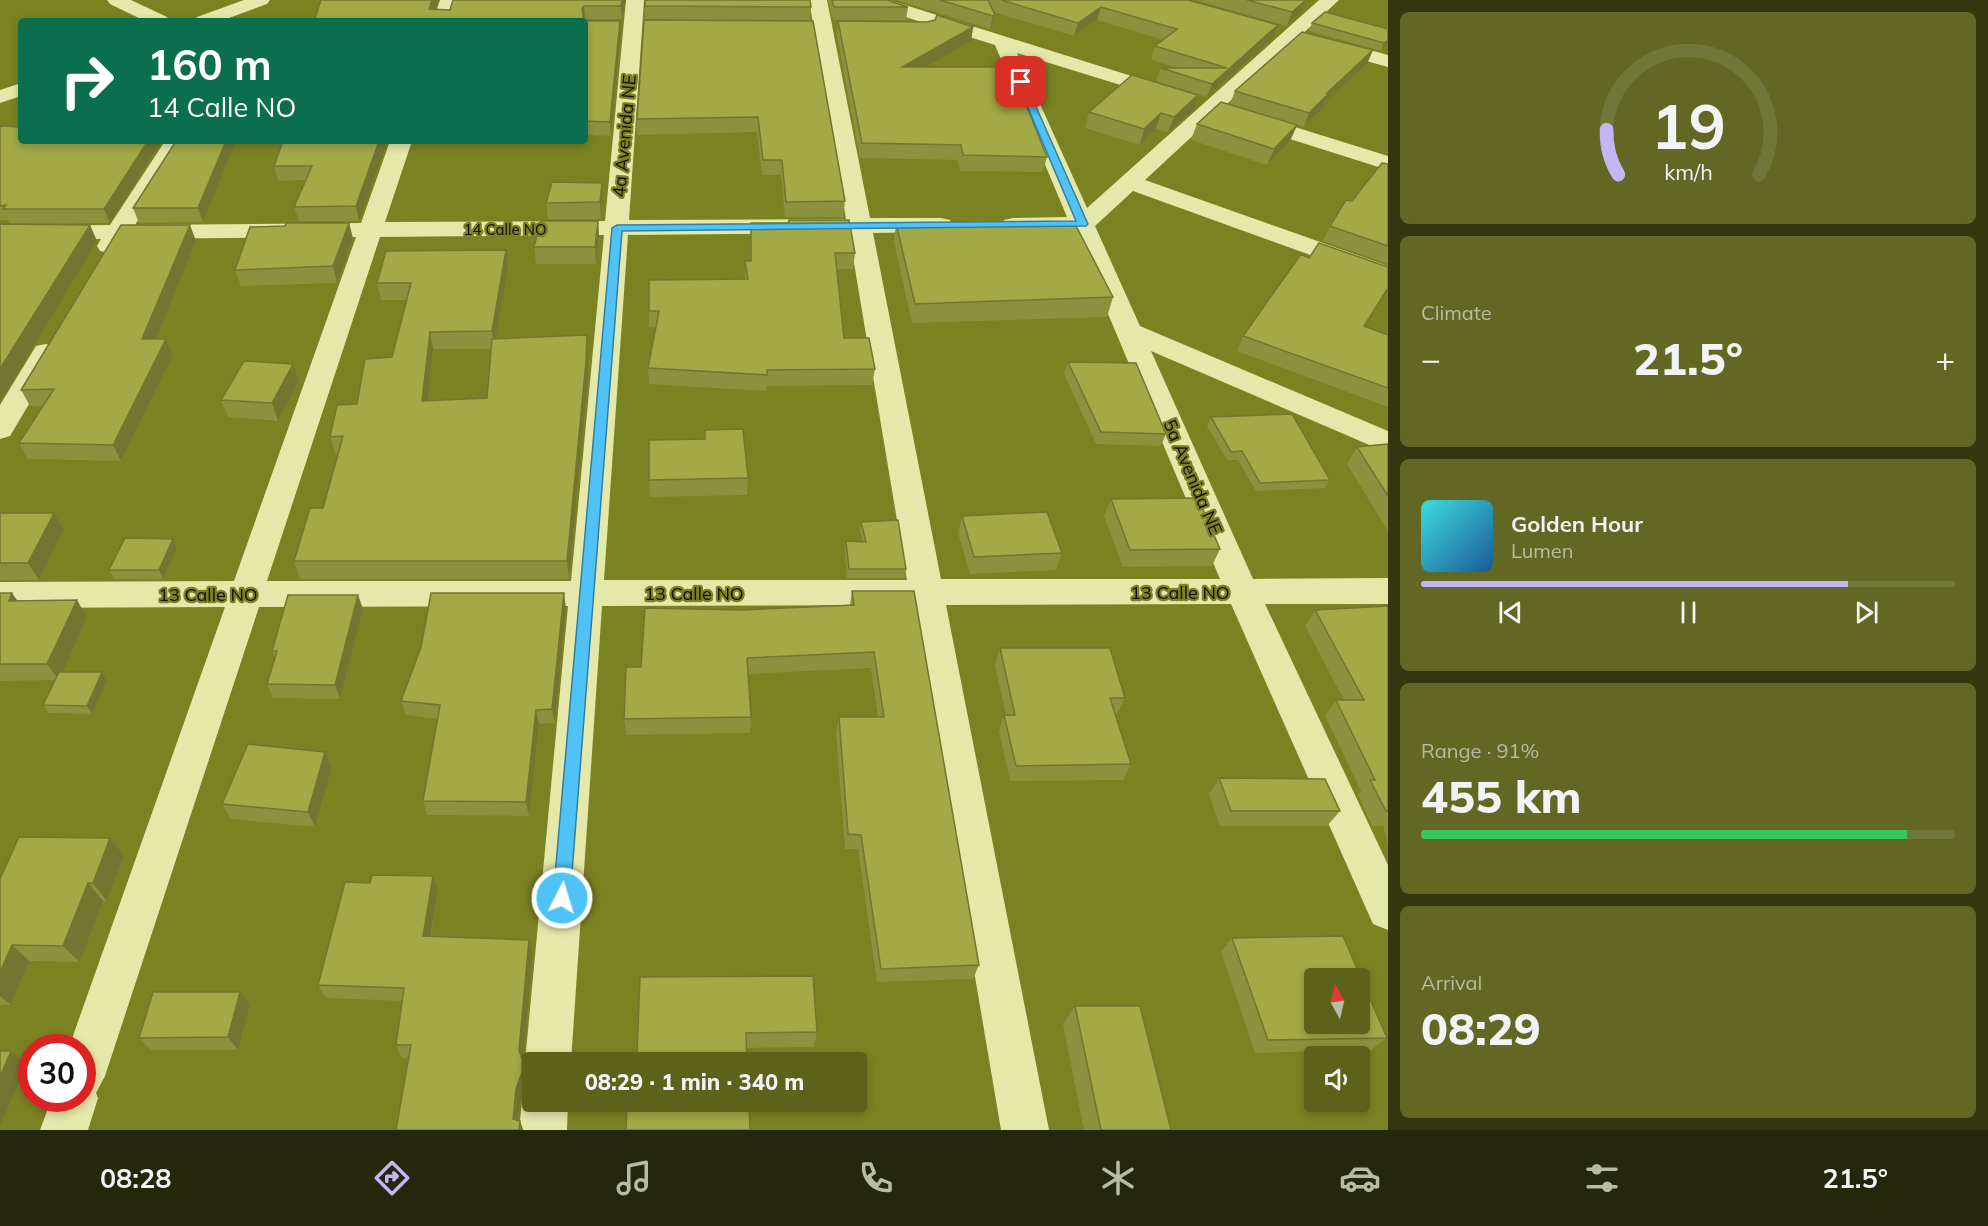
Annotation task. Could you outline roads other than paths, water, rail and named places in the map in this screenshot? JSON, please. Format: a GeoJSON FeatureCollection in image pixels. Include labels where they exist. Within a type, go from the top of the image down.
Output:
{"type":"FeatureCollection","features":[{"type":"Feature","properties":{"kind":"street"},"geometry":{"type":"LineString","coordinates":[[117,0],[153,18]]}},
{"type":"Feature","properties":{"kind":"street"},"geometry":{"type":"LineString","coordinates":[[443,18],[449,0]]}},
{"type":"Feature","properties":{"kind":"street"},"geometry":{"type":"LineString","coordinates":[[870,0],[1388,163]]}},
{"type":"Feature","properties":{"kind":"street"},"geometry":{"type":"LineString","coordinates":[[1083,224],[1330,0]]}},
{"type":"Feature","properties":{"kind":"street"},"geometry":{"type":"LineString","coordinates":[[212,18],[259,1]]}},
{"type":"Feature","properties":{"kind":"street"},"geometry":{"type":"LineString","coordinates":[[252,18],[259,1]]}},
{"type":"Feature","properties":{"kind":"street","name":"4a Avenida NE"},"geometry":{"type":"LineString","coordinates":[[549,1052],[635,20]]}},
{"type":"Feature","properties":{"kind":"street"},"geometry":{"type":"LineString","coordinates":[[822,21],[1026,1130]]}},
{"type":"Feature","properties":{"kind":"street"},"geometry":{"type":"LineString","coordinates":[[892,28],[961,28]]}},
{"type":"Feature","properties":{"kind":"street"},"geometry":{"type":"LineString","coordinates":[[1269,28],[1388,61]]}},
{"type":"Feature","properties":{"kind":"street","name":"5a Avenida NE"},"geometry":{"type":"LineString","coordinates":[[1003,42],[1242,591],[1388,910]]}},
{"type":"Feature","properties":{"kind":"street"},"geometry":{"type":"LineString","coordinates":[[94,271],[174,144]]}},
{"type":"Feature","properties":{"kind":"street"},"geometry":{"type":"LineString","coordinates":[[96,1035],[400,144]]}},
{"type":"Feature","properties":{"kind":"street"},"geometry":{"type":"LineString","coordinates":[[1130,182],[1388,275]]}},
{"type":"Feature","properties":{"kind":"street","name":"14 Calle NO"},"geometry":{"type":"LineString","coordinates":[[0,233],[1083,224]]}},
{"type":"Feature","properties":{"kind":"street"},"geometry":{"type":"LineString","coordinates":[[0,429],[59,330]]}},
{"type":"Feature","properties":{"kind":"street"},"geometry":{"type":"LineString","coordinates":[[1129,331],[1388,443]]}},
{"type":"Feature","properties":{"kind":"street","name":"13 Calle NO"},"geometry":{"type":"LineString","coordinates":[[0,595],[1388,591]]}},
{"type":"Feature","properties":{"kind":"street"},"geometry":{"type":"LineString","coordinates":[[64,1130],[70,1112]]}},
{"type":"Feature","properties":{"kind":"street"},"geometry":{"type":"LineString","coordinates":[[543,1130],[544,1112]]}}]}
